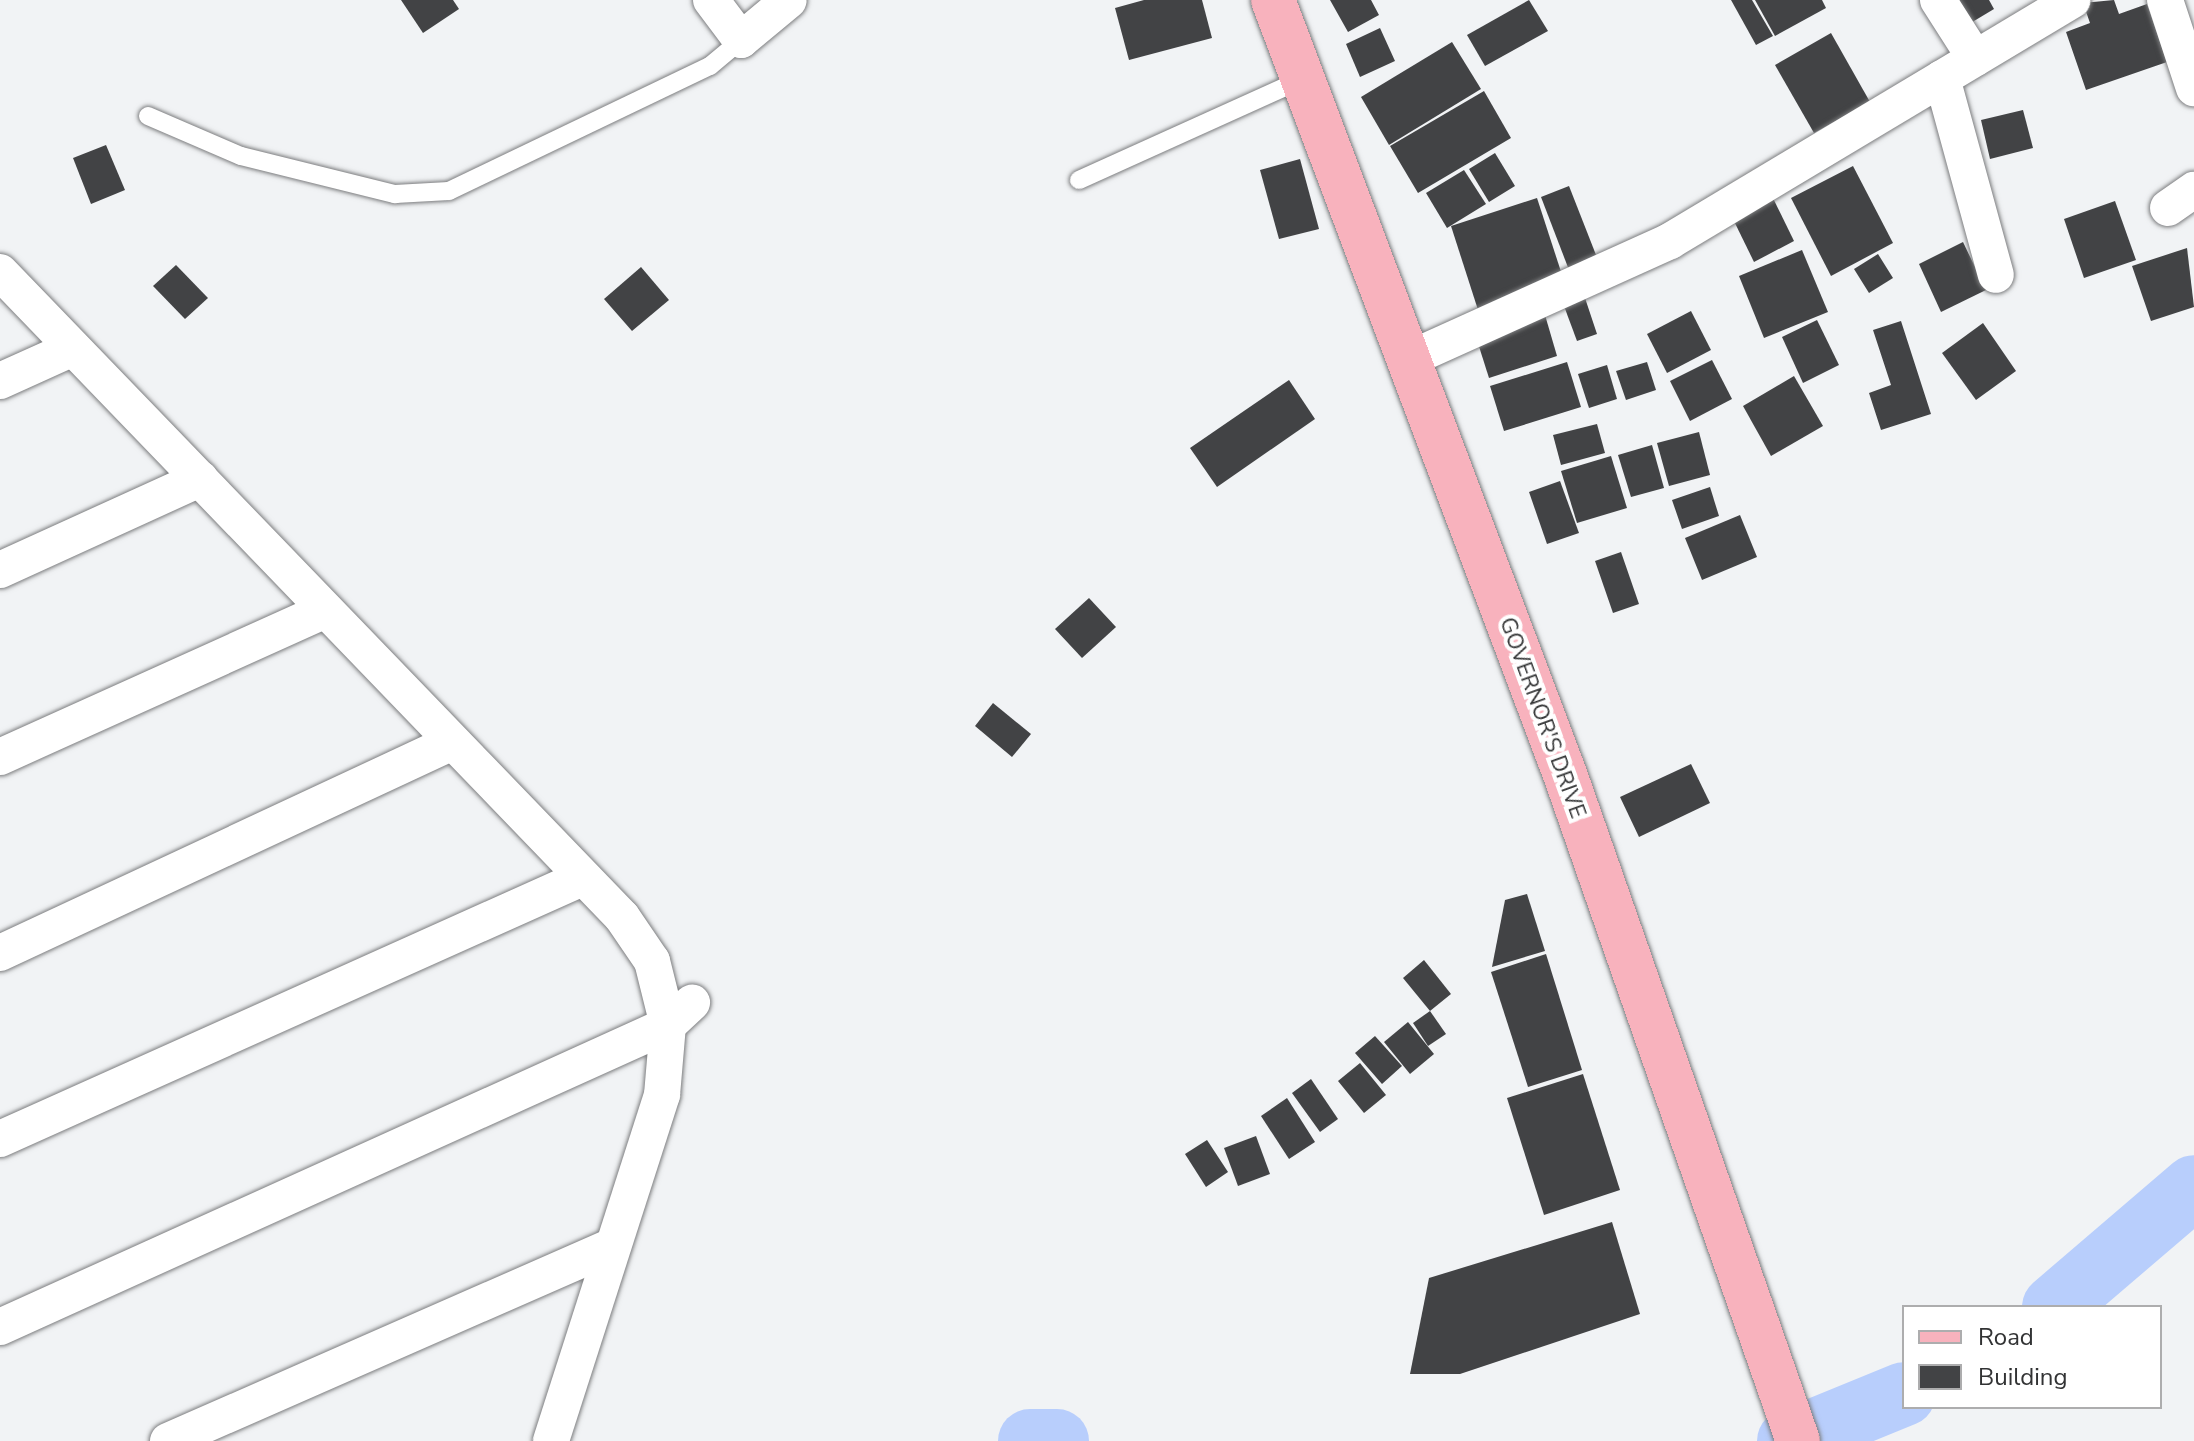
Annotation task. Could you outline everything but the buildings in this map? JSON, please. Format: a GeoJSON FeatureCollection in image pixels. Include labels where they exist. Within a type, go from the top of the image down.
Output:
{"type":"FeatureCollection","features":[{"type":"Feature","properties":{"kind":"main road","name":"GOVERNOR'S DRIVE"},"geometry":{"type":"LineString","coordinates":[[1273,0],[1566,777],[1798,1441]]}},
{"type":"Feature","properties":{"kind":"street"},"geometry":{"type":"LineString","coordinates":[[711,0],[741,40],[789,0]]}},
{"type":"Feature","properties":{"kind":"street"},"geometry":{"type":"LineString","coordinates":[[1938,0],[1975,58]]}},
{"type":"Feature","properties":{"kind":"street"},"geometry":{"type":"LineString","coordinates":[[1409,359],[1670,241],[2072,0]]}},
{"type":"Feature","properties":{"kind":"street"},"geometry":{"type":"LineString","coordinates":[[2165,0],[2194,88]]}},
{"type":"Feature","properties":{"kind":"street"},"geometry":{"type":"LineString","coordinates":[[1942,78],[1996,275]]}},
{"type":"Feature","properties":{"kind":"street"},"geometry":{"type":"LineString","coordinates":[[0,272],[639,939],[680,1014],[662,1095],[551,1441]]}},
{"type":"Feature","properties":{"kind":"street"},"geometry":{"type":"LineString","coordinates":[[0,381],[73,348]]}},
{"type":"Feature","properties":{"kind":"street"},"geometry":{"type":"LineString","coordinates":[[0,570],[200,479]]}},
{"type":"Feature","properties":{"kind":"street"},"geometry":{"type":"LineString","coordinates":[[0,757],[325,610]]}},
{"type":"Feature","properties":{"kind":"street"},"geometry":{"type":"LineString","coordinates":[[0,953],[452,742]]}},
{"type":"Feature","properties":{"kind":"street"},"geometry":{"type":"LineString","coordinates":[[0,1139],[582,878]]}},
{"type":"Feature","properties":{"kind":"street"},"geometry":{"type":"LineString","coordinates":[[0,1327],[680,1014]]}},
{"type":"Feature","properties":{"kind":"street"},"geometry":{"type":"LineString","coordinates":[[168,1441],[613,1246]]}},
{"type":"Feature","properties":{"kind":"lane"},"geometry":{"type":"LineString","coordinates":[[148,116],[241,156],[395,194],[449,191],[710,66],[741,40]]}},
{"type":"Feature","properties":{"kind":"lane"},"geometry":{"type":"LineString","coordinates":[[1079,180],[1303,79]]}},
{"type":"Feature","properties":{"kind":"waterway"},"geometry":{"type":"LineString","coordinates":[[2056,1305],[2194,1187]]}},
{"type":"Feature","properties":{"kind":"waterway"},"geometry":{"type":"LineString","coordinates":[[1789,1441],[1902,1395]]}},
{"type":"Feature","properties":{"kind":"waterway"},"geometry":{"type":"LineString","coordinates":[[1030,1441],[1057,1441]]}}]}
